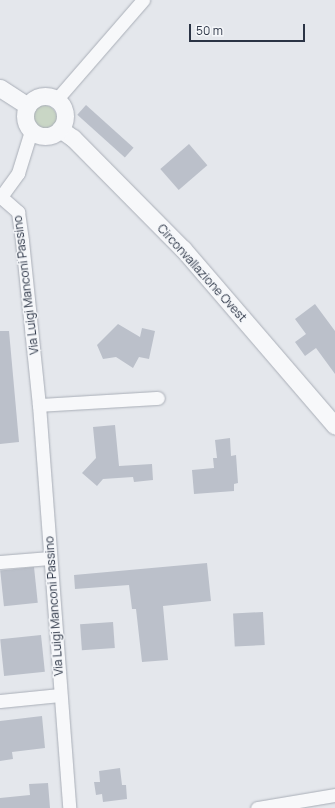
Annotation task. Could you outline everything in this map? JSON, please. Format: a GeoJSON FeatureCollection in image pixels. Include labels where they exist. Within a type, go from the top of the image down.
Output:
{"type":"FeatureCollection","features":[{"type":"Feature","properties":{"kind":"street"},"geometry":{"type":"LineString","coordinates":[[56,100],[143,0]]}},
{"type":"Feature","properties":{"kind":"street"},"geometry":{"type":"LineString","coordinates":[[0,88],[28,106]]}},
{"type":"Feature","properties":{"kind":"street"},"geometry":{"type":"LineString","coordinates":[[43,96],[56,100],[64,111],[64,121],[60,129],[48,136],[39,136],[31,131],[25,119],[28,106],[34,99],[43,96]]}},
{"type":"Feature","properties":{"kind":"street","name":"Circonvallazione Ovest"},"geometry":{"type":"LineString","coordinates":[[60,129],[73,138],[183,249],[335,426]]}},
{"type":"Feature","properties":{"kind":"street"},"geometry":{"type":"LineString","coordinates":[[1,198],[18,173],[31,131]]}},
{"type":"Feature","properties":{"kind":"street","name":"Via Luigi Manconi Passino"},"geometry":{"type":"LineString","coordinates":[[1,198],[18,212],[39,405],[69,808]]}},
{"type":"Feature","properties":{"kind":"street"},"geometry":{"type":"LineString","coordinates":[[39,405],[158,398]]}},
{"type":"Feature","properties":{"kind":"street"},"geometry":{"type":"LineString","coordinates":[[0,562],[50,558]]}},
{"type":"Feature","properties":{"kind":"street"},"geometry":{"type":"LineString","coordinates":[[0,701],[60,695]]}},
{"type":"Feature","properties":{"kind":"street"},"geometry":{"type":"LineString","coordinates":[[256,808],[335,795]]}},
{"type":"Feature","properties":{"kind":"green space"},"geometry":{"type":"Polygon","coordinates":[[[43,105],[53,109],[57,119],[53,129],[43,133],[33,129],[29,119],[33,109],[43,105]]]}},
{"type":"Feature","properties":{"kind":"building"},"geometry":{"type":"Polygon","coordinates":[[[86,105],[134,148],[125,157],[77,115],[86,105]]]}},
{"type":"Feature","properties":{"kind":"building"},"geometry":{"type":"Polygon","coordinates":[[[189,144],[207,165],[179,190],[160,169],[189,144]]]}},
{"type":"Feature","properties":{"kind":"building"},"geometry":{"type":"Polygon","coordinates":[[[315,304],[335,331],[335,374],[316,348],[305,356],[295,342],[306,334],[295,319],[315,304]]]}},
{"type":"Feature","properties":{"kind":"building"},"geometry":{"type":"Polygon","coordinates":[[[118,324],[140,337],[142,328],[155,331],[149,359],[139,357],[133,368],[116,357],[103,359],[97,345],[118,324]]]}},
{"type":"Feature","properties":{"kind":"building"},"geometry":{"type":"Polygon","coordinates":[[[0,331],[9,331],[19,442],[0,444],[0,331]]]}},
{"type":"Feature","properties":{"kind":"building"},"geometry":{"type":"Polygon","coordinates":[[[115,425],[119,466],[152,464],[153,480],[134,482],[133,477],[103,479],[97,486],[82,473],[96,458],[93,427],[115,425]]]}},
{"type":"Feature","properties":{"kind":"building"},"geometry":{"type":"Polygon","coordinates":[[[230,438],[231,456],[236,455],[238,483],[234,484],[234,491],[194,494],[192,470],[214,468],[213,458],[217,458],[215,440],[230,438]]]}},
{"type":"Feature","properties":{"kind":"building"},"geometry":{"type":"Polygon","coordinates":[[[207,563],[211,601],[163,606],[168,660],[142,662],[136,609],[132,609],[129,585],[75,589],[74,575],[207,563]]]}},
{"type":"Feature","properties":{"kind":"building"},"geometry":{"type":"Polygon","coordinates":[[[34,567],[38,603],[4,606],[0,571],[34,567]]]}},
{"type":"Feature","properties":{"kind":"building"},"geometry":{"type":"Polygon","coordinates":[[[263,612],[265,645],[235,647],[233,614],[263,612]]]}},
{"type":"Feature","properties":{"kind":"building"},"geometry":{"type":"Polygon","coordinates":[[[113,622],[115,648],[82,650],[80,624],[113,622]]]}},
{"type":"Feature","properties":{"kind":"building"},"geometry":{"type":"Polygon","coordinates":[[[41,635],[45,672],[4,676],[0,639],[41,635]]]}},
{"type":"Feature","properties":{"kind":"building"},"geometry":{"type":"Polygon","coordinates":[[[42,716],[45,748],[12,752],[13,759],[0,761],[0,721],[42,716]]]}},
{"type":"Feature","properties":{"kind":"building"},"geometry":{"type":"Polygon","coordinates":[[[120,768],[122,785],[126,785],[127,799],[103,802],[102,794],[96,795],[94,782],[100,782],[99,771],[120,768]]]}},
{"type":"Feature","properties":{"kind":"building"},"geometry":{"type":"Polygon","coordinates":[[[48,783],[50,808],[0,808],[0,798],[30,795],[29,784],[48,783]]]}}]}
